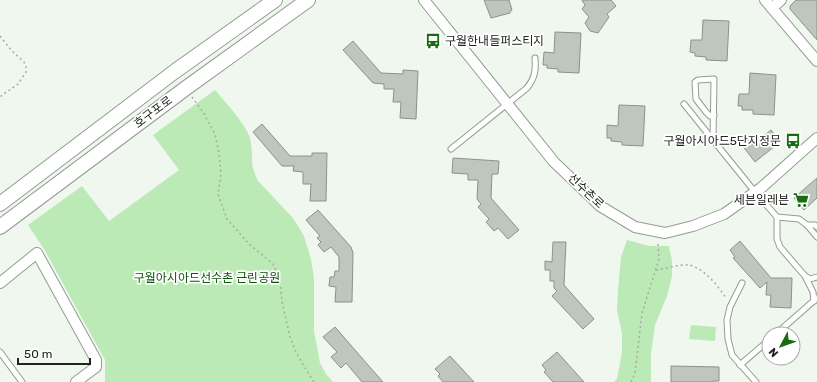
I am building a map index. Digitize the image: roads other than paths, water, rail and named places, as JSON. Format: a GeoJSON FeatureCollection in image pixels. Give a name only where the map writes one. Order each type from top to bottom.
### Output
{"type":"FeatureCollection","features":[{"type":"Feature","properties":{"kind":"main road","name":"호구포로"},"geometry":{"type":"LineString","coordinates":[[0,204],[174,72],[275,0]]}},
{"type":"Feature","properties":{"kind":"main road","name":"호구포로"},"geometry":{"type":"LineString","coordinates":[[0,227],[186,88],[308,0]]}},
{"type":"Feature","properties":{"kind":"street","name":"선수촌로"},"geometry":{"type":"LineString","coordinates":[[424,0],[554,162],[600,206],[635,227],[665,233],[693,226],[724,214],[755,192],[817,138]]}},
{"type":"Feature","properties":{"kind":"street"},"geometry":{"type":"LineString","coordinates":[[765,0],[817,61]]}},
{"type":"Feature","properties":{"kind":"street"},"geometry":{"type":"LineString","coordinates":[[772,8],[781,0]]}},
{"type":"Feature","properties":{"kind":"street"},"geometry":{"type":"LineString","coordinates":[[0,282],[37,253],[96,360],[96,367],[82,380]]}},
{"type":"Feature","properties":{"kind":"lane"},"geometry":{"type":"LineString","coordinates":[[451,149],[528,88],[535,76],[534,58]]}},
{"type":"Feature","properties":{"kind":"lane"},"geometry":{"type":"LineString","coordinates":[[713,140],[714,115],[714,79],[698,80],[695,82],[696,99],[710,116],[714,115]]}},
{"type":"Feature","properties":{"kind":"lane"},"geometry":{"type":"LineString","coordinates":[[684,104],[777,217],[777,239],[780,247],[805,276],[813,292],[816,300],[785,326]]}},
{"type":"Feature","properties":{"kind":"lane"},"geometry":{"type":"LineString","coordinates":[[777,217],[799,219],[807,225],[817,237]]}},
{"type":"Feature","properties":{"kind":"lane"},"geometry":{"type":"LineString","coordinates":[[807,225],[815,225],[817,227]]}},
{"type":"Feature","properties":{"kind":"lane"},"geometry":{"type":"LineString","coordinates":[[805,276],[810,278],[817,277]]}},
{"type":"Feature","properties":{"kind":"lane"},"geometry":{"type":"LineString","coordinates":[[742,283],[730,307],[727,320],[728,339],[732,355],[756,382]]}},
{"type":"Feature","properties":{"kind":"lane"},"geometry":{"type":"LineString","coordinates":[[740,365],[761,347]]}},
{"type":"Feature","properties":{"kind":"lane"},"geometry":{"type":"LineString","coordinates":[[0,352],[22,382]]}},
{"type":"Feature","properties":{"kind":"place","name":"구월한내들퍼스티지"},"geometry":{"type":"Point","coordinates":[433,41]}},
{"type":"Feature","properties":{"kind":"place","name":"구월아시아드5단지정문"},"geometry":{"type":"Point","coordinates":[793,141]}},
{"type":"Feature","properties":{"kind":"place","name":"세븐일레븐"},"geometry":{"type":"Point","coordinates":[801,200]}},
{"type":"Feature","properties":{"kind":"park label","name":"구월아시아드선수촌 근린공원"},"geometry":{"type":"Point","coordinates":[207,278]}}]}
